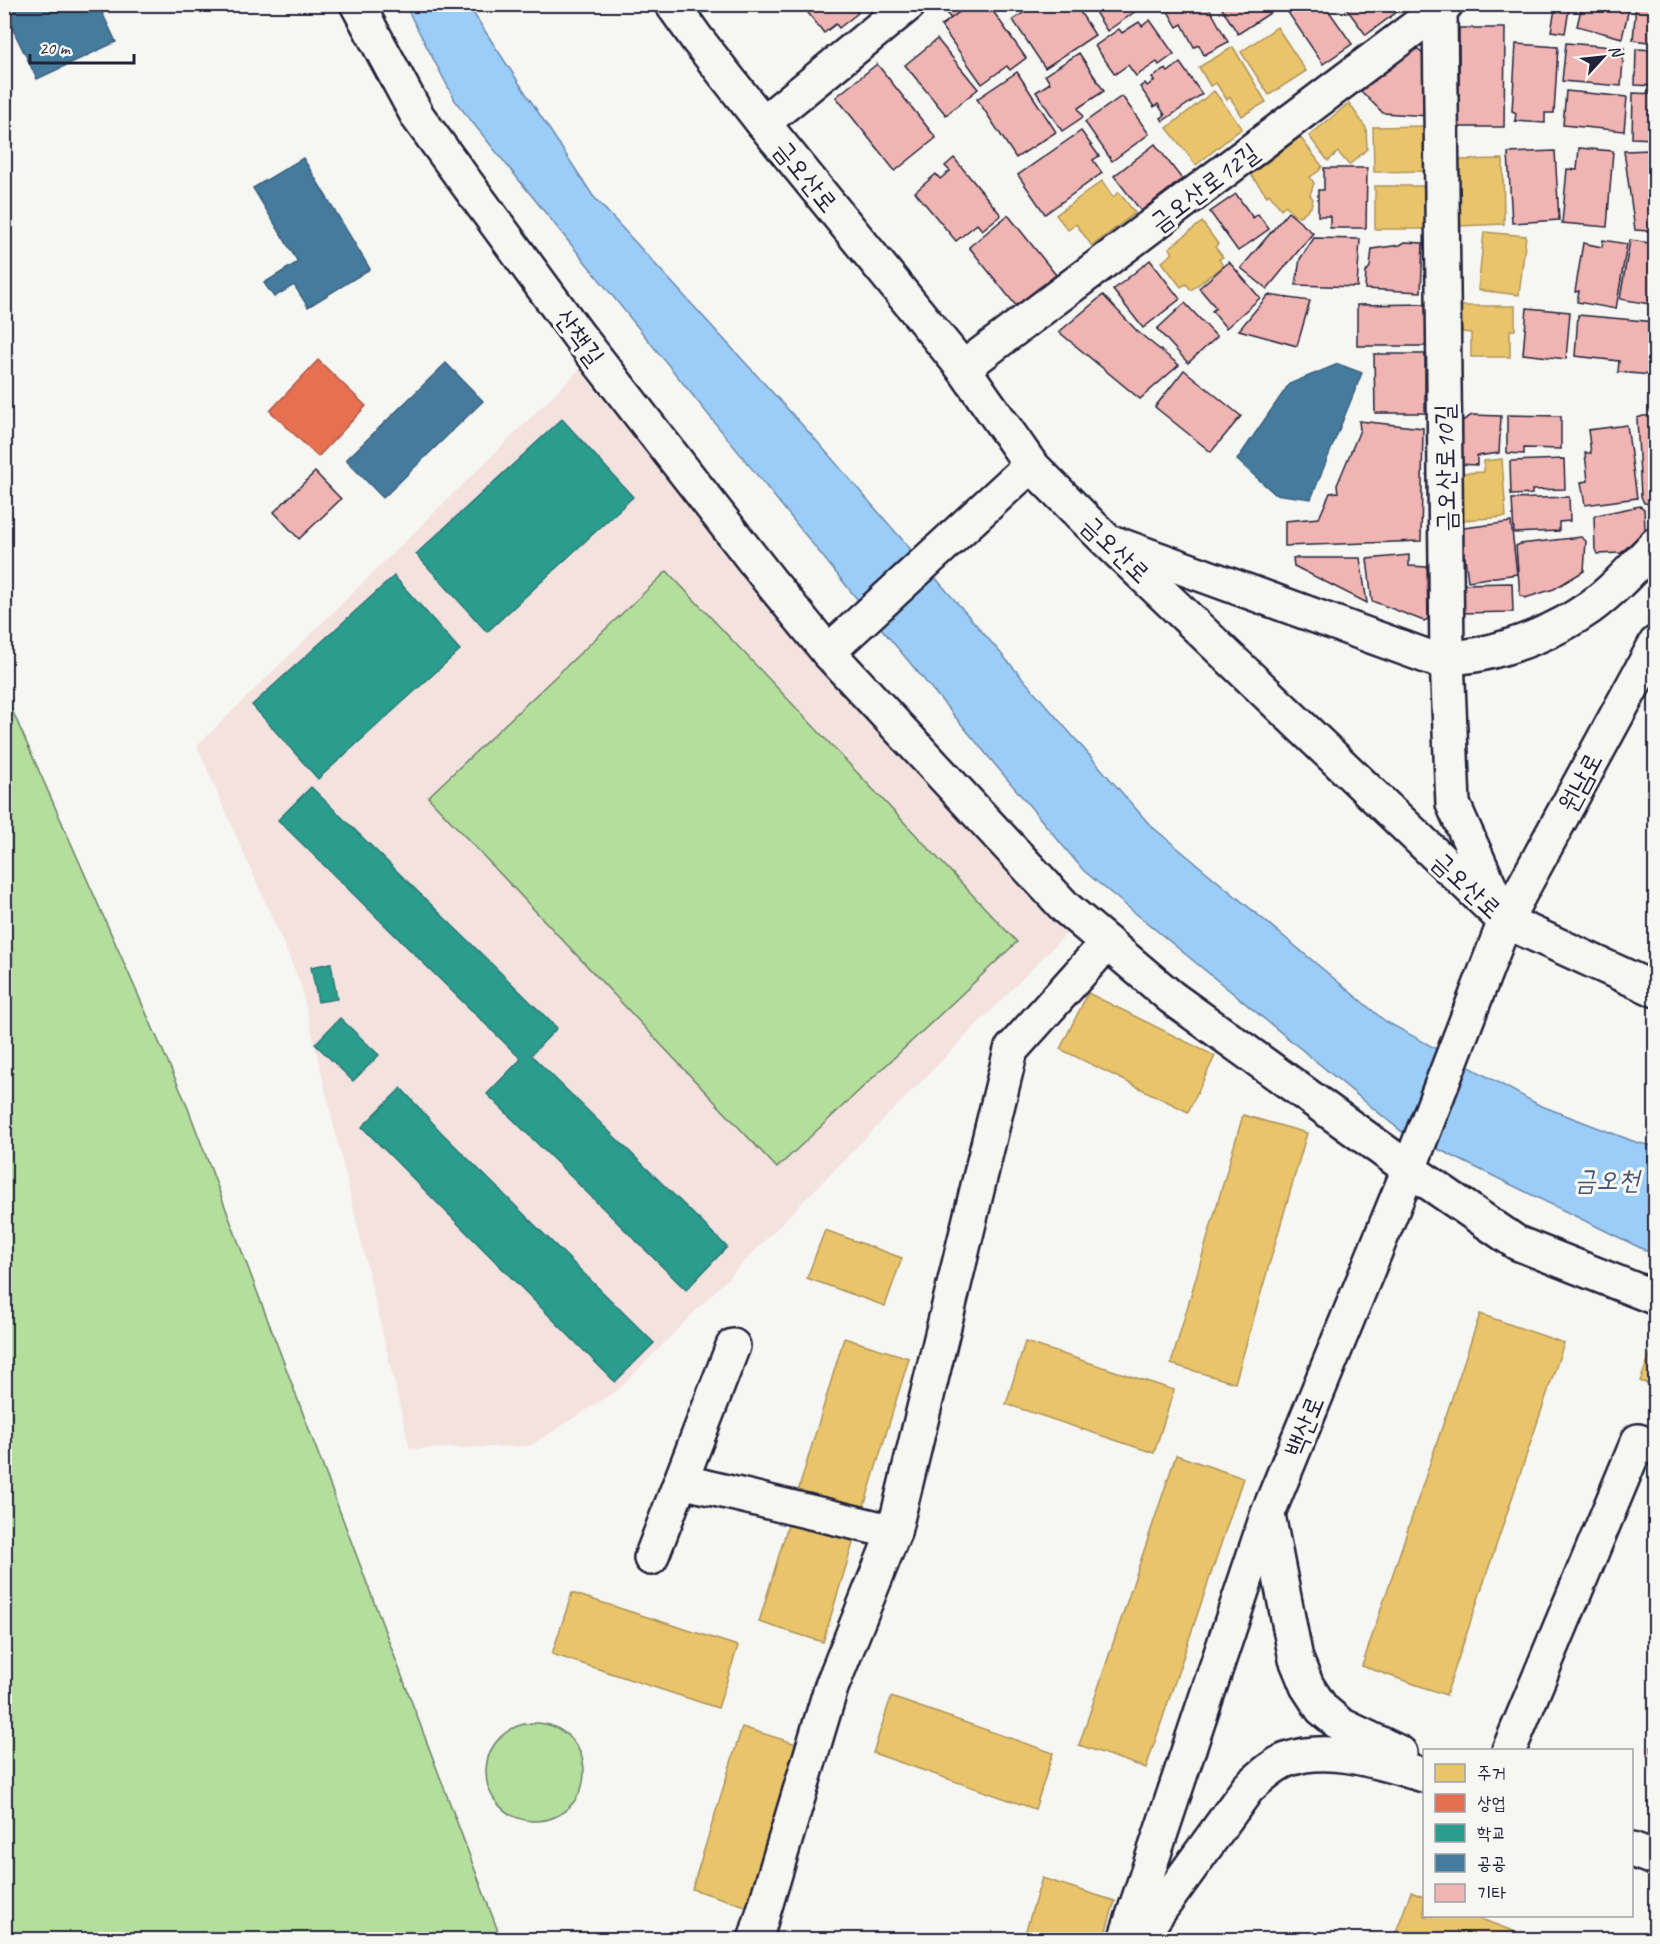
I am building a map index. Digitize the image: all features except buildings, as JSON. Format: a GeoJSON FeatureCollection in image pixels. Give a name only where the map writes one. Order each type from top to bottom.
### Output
{"type":"FeatureCollection","features":[{"type":"Feature","properties":{"kind":"street","name":"산책길"},"geometry":{"type":"LineString","coordinates":[[357,4],[418,117],[578,335],[769,580],[828,652],[1066,908],[1171,997],[1409,1169],[1517,1243],[1656,1298]]}},
{"type":"Feature","properties":{"kind":"street","name":"금오산로"},"geometry":{"type":"LineString","coordinates":[[672,4],[763,123],[963,368],[1031,465],[1105,539],[1505,921],[1656,990]]}},
{"type":"Feature","properties":{"kind":"street"},"geometry":{"type":"LineString","coordinates":[[763,123],[909,4]]}},
{"type":"Feature","properties":{"kind":"street","name":"금오산로12길"},"geometry":{"type":"LineString","coordinates":[[963,368],[1440,6]]}},
{"type":"Feature","properties":{"kind":"street","name":"금오산로10길"},"geometry":{"type":"LineString","coordinates":[[1440,6],[1447,658],[1453,804],[1505,921]]}},
{"type":"Feature","properties":{"kind":"street"},"geometry":{"type":"LineString","coordinates":[[828,652],[1031,465]]}},
{"type":"Feature","properties":{"kind":"street"},"geometry":{"type":"LineString","coordinates":[[1105,539],[1434,659],[1480,654],[1519,643],[1557,627],[1590,607],[1624,578],[1656,544]]}},
{"type":"Feature","properties":{"kind":"street","name":"원남로"},"geometry":{"type":"LineString","coordinates":[[1505,921],[1656,643]]}},
{"type":"Feature","properties":{"kind":"street","name":"백산로"},"geometry":{"type":"LineString","coordinates":[[1125,1940],[1268,1513],[1409,1169],[1505,921]]}},
{"type":"Feature","properties":{"kind":"street"},"geometry":{"type":"LineString","coordinates":[[755,1940],[831,1688],[894,1532],[1011,1050],[1107,943]]}},
{"type":"Feature","properties":{"kind":"street"},"geometry":{"type":"LineString","coordinates":[[651,1558],[733,1346]]}},
{"type":"Feature","properties":{"kind":"street"},"geometry":{"type":"LineString","coordinates":[[1509,1749],[1638,1442],[1656,1448]]}},
{"type":"Feature","properties":{"kind":"street"},"geometry":{"type":"LineString","coordinates":[[681,1481],[894,1532]]}},
{"type":"Feature","properties":{"kind":"street"},"geometry":{"type":"LineString","coordinates":[[1268,1513],[1296,1659],[1307,1686],[1322,1709],[1349,1730],[1423,1763]]}},
{"type":"Feature","properties":{"kind":"street"},"geometry":{"type":"LineString","coordinates":[[1138,1940],[1248,1788],[1268,1771],[1288,1759],[1316,1754],[1360,1757],[1423,1774]]}},
{"type":"Feature","properties":{"kind":"street"},"geometry":{"type":"LineString","coordinates":[[1633,1850],[1656,1859]]}},
{"type":"Feature","properties":{"kind":"shaded area"},"geometry":{"type":"Polygon","coordinates":[[[585,364],[1075,925],[619,1389],[530,1446],[410,1449],[300,982],[197,746],[585,364]]]}},
{"type":"Feature","properties":{"kind":"green space"},"geometry":{"type":"Polygon","coordinates":[[[667,571],[1017,942],[777,1168],[428,797],[667,571]]]}},
{"type":"Feature","properties":{"kind":"green space"},"geometry":{"type":"Polygon","coordinates":[[[5,694],[186,1103],[501,1939],[5,1939],[5,694]]]}},
{"type":"Feature","properties":{"kind":"green space"},"geometry":{"type":"Polygon","coordinates":[[[525,1723],[545,1723],[570,1737],[581,1753],[584,1772],[581,1791],[570,1807],[545,1821],[525,1821],[508,1813],[494,1799],[486,1782],[486,1762],[494,1745],[508,1731],[525,1723]]]}},
{"type":"Feature","properties":{"kind":"water","name":"금오천"},"geometry":{"type":"Polygon","coordinates":[[[405,5],[468,5],[593,196],[814,438],[1150,825],[1385,1021],[1539,1105],[1638,1143],[1655,1146],[1655,1255],[1401,1131],[1084,871],[870,615],[456,102],[405,5]]]}}]}
